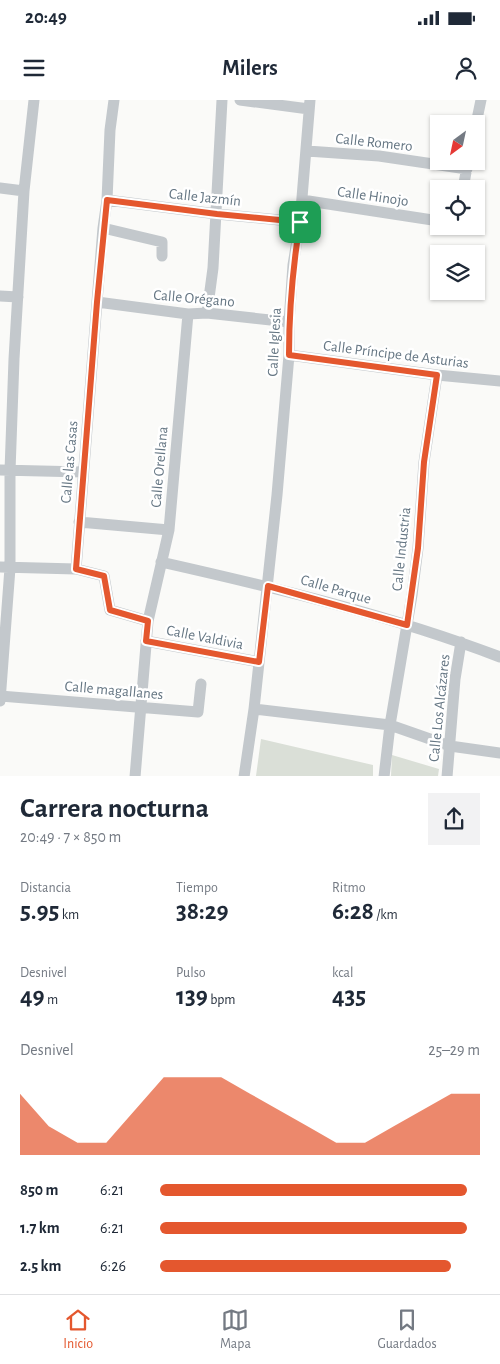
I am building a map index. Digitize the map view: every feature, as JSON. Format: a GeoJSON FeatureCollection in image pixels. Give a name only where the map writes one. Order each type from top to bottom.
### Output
{"type":"FeatureCollection","features":[{"type":"Feature","properties":{"kind":"street"},"geometry":{"type":"LineString","coordinates":[[0,701],[5,567],[5,470],[24,191],[34,100]]}},
{"type":"Feature","properties":{"kind":"street","name":"Calle las Casas"},"geometry":{"type":"LineString","coordinates":[[76,569],[103,228],[107,200],[110,130],[114,100]]}},
{"type":"Feature","properties":{"kind":"street"},"geometry":{"type":"LineString","coordinates":[[208,313],[217,214],[222,100]]}},
{"type":"Feature","properties":{"kind":"street"},"geometry":{"type":"LineString","coordinates":[[240,100],[310,104]]}},
{"type":"Feature","properties":{"kind":"street"},"geometry":{"type":"LineString","coordinates":[[478,115],[481,100]]}},
{"type":"Feature","properties":{"kind":"street","name":"Calle Iglesia"},"geometry":{"type":"LineString","coordinates":[[254,709],[268,586],[289,355],[293,265],[300,222],[310,104]]}},
{"type":"Feature","properties":{"kind":"street","name":"Calle Romero"},"geometry":{"type":"LineString","coordinates":[[307,152],[430,161]]}},
{"type":"Feature","properties":{"kind":"street"},"geometry":{"type":"LineString","coordinates":[[0,188],[24,191]]}},
{"type":"Feature","properties":{"kind":"street","name":"Calle Jazmín"},"geometry":{"type":"LineString","coordinates":[[107,200],[300,222]]}},
{"type":"Feature","properties":{"kind":"street","name":"Calle Hinojo"},"geometry":{"type":"LineString","coordinates":[[302,200],[430,220]]}},
{"type":"Feature","properties":{"kind":"street"},"geometry":{"type":"LineString","coordinates":[[103,228],[162,242],[162,256]]}},
{"type":"Feature","properties":{"kind":"street"},"geometry":{"type":"LineString","coordinates":[[0,296],[18,297]]}},
{"type":"Feature","properties":{"kind":"street","name":"Calle Orégano"},"geometry":{"type":"LineString","coordinates":[[97,302],[188,314],[208,313],[289,322]]}},
{"type":"Feature","properties":{"kind":"street","name":"Calle Orellana"},"geometry":{"type":"LineString","coordinates":[[148,621],[169,530],[188,314]]}},
{"type":"Feature","properties":{"kind":"street","name":"Calle Príncipe de Asturias"},"geometry":{"type":"LineString","coordinates":[[289,355],[437,375],[500,381]]}},
{"type":"Feature","properties":{"kind":"street","name":"Calle Industria"},"geometry":{"type":"LineString","coordinates":[[384,776],[390,725],[418,548],[424,462],[437,375]]}},
{"type":"Feature","properties":{"kind":"street"},"geometry":{"type":"LineString","coordinates":[[5,470],[83,472]]}},
{"type":"Feature","properties":{"kind":"street"},"geometry":{"type":"LineString","coordinates":[[79,522],[169,530]]}},
{"type":"Feature","properties":{"kind":"street","name":"Calle Parque"},"geometry":{"type":"LineString","coordinates":[[161,562],[268,586],[407,625],[462,642],[500,657]]}},
{"type":"Feature","properties":{"kind":"street"},"geometry":{"type":"LineString","coordinates":[[5,567],[76,569],[104,576],[110,610],[148,621],[135,776]]}},
{"type":"Feature","properties":{"kind":"street","name":"Calle Valdivia"},"geometry":{"type":"LineString","coordinates":[[146,641],[259,662]]}},
{"type":"Feature","properties":{"kind":"street","name":"Calle Los Alcázares"},"geometry":{"type":"LineString","coordinates":[[447,776],[455,679],[462,642]]}},
{"type":"Feature","properties":{"kind":"street","name":"Calle magallanes"},"geometry":{"type":"LineString","coordinates":[[0,696],[198,712],[200,684]]}},
{"type":"Feature","properties":{"kind":"street"},"geometry":{"type":"LineString","coordinates":[[244,776],[254,709],[390,725],[450,746],[500,753]]}},
{"type":"Feature","properties":{"kind":"shaded area"},"geometry":{"type":"Polygon","coordinates":[[[261,739],[373,765],[373,776],[256,776],[261,739]]]}},
{"type":"Feature","properties":{"kind":"shaded area"},"geometry":{"type":"Polygon","coordinates":[[[392,755],[439,769],[438,776],[391,776],[392,755]]]}},
{"type":"Feature","properties":{"kind":"route"},"geometry":{"type":"LineString","coordinates":[[107,200],[300,222],[293,265],[289,355],[437,375],[424,462],[418,548],[407,625],[268,586],[259,662],[146,641],[148,621],[110,610],[104,576],[76,569],[103,228],[107,200]]}}]}
